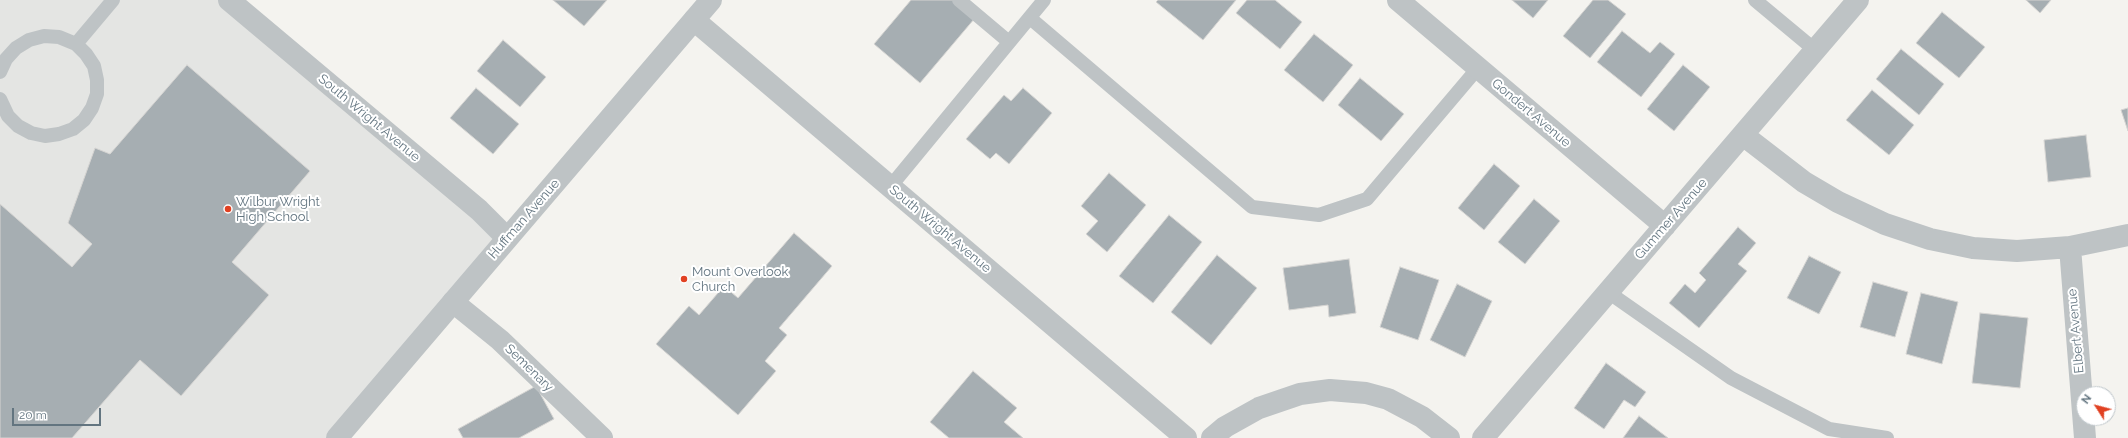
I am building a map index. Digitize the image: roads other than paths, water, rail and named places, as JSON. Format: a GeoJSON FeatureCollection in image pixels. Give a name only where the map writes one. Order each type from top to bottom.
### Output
{"type":"FeatureCollection","features":[{"type":"Feature","properties":{"kind":"street","name":"South Wright Avenue"},"geometry":{"type":"LineString","coordinates":[[229,0],[479,210],[507,238]]}},
{"type":"Feature","properties":{"kind":"street","name":"Huffman Avenue"},"geometry":{"type":"LineString","coordinates":[[337,438],[711,0]]}},
{"type":"Feature","properties":{"kind":"street","name":"Gondert Avenue"},"geometry":{"type":"LineString","coordinates":[[1398,0],[1665,226]]}},
{"type":"Feature","properties":{"kind":"street","name":"Gummer Avenue"},"geometry":{"type":"LineString","coordinates":[[1483,438],[1858,0]]}},
{"type":"Feature","properties":{"kind":"street","name":"South Wright Avenue"},"geometry":{"type":"LineString","coordinates":[[694,20],[1186,438]]}},
{"type":"Feature","properties":{"kind":"street"},"geometry":{"type":"LineString","coordinates":[[1743,135],[1804,182],[1838,202],[1885,224],[1930,239],[1973,248],[2017,251],[2070,247],[2128,235]]}},
{"type":"Feature","properties":{"kind":"street","name":"Elbert Avenue"},"geometry":{"type":"LineString","coordinates":[[2070,247],[2085,438]]}},
{"type":"Feature","properties":{"kind":"street","name":"Semenary"},"geometry":{"type":"LineString","coordinates":[[453,302],[500,340],[602,438]]}},
{"type":"Feature","properties":{"kind":"street"},"geometry":{"type":"LineString","coordinates":[[1212,438],[1225,427],[1259,408],[1300,394],[1330,390],[1366,393],[1388,399],[1422,417],[1449,438]]}},
{"type":"Feature","properties":{"kind":"lane"},"geometry":{"type":"LineString","coordinates":[[76,44],[114,0]]}},
{"type":"Feature","properties":{"kind":"lane"},"geometry":{"type":"LineString","coordinates":[[959,0],[1009,42]]}},
{"type":"Feature","properties":{"kind":"lane"},"geometry":{"type":"LineString","coordinates":[[890,186],[1044,0]]}},
{"type":"Feature","properties":{"kind":"lane"},"geometry":{"type":"LineString","coordinates":[[1755,0],[1815,50]]}},
{"type":"Feature","properties":{"kind":"lane"},"geometry":{"type":"LineString","coordinates":[[1030,18],[1252,207],[1319,215],[1366,200],[1478,68]]}},
{"type":"Feature","properties":{"kind":"lane"},"geometry":{"type":"LineString","coordinates":[[0,72],[6,59],[16,48],[29,40],[44,36],[59,37],[76,44],[86,54],[94,66],[98,80],[97,94],[92,108],[84,120],[72,129],[52,135],[31,133],[18,126],[8,116],[0,99]]}},
{"type":"Feature","properties":{"kind":"lane"},"geometry":{"type":"LineString","coordinates":[[1608,292],[1731,378],[1829,429],[1887,438]]}},
{"type":"Feature","properties":{"kind":"place","name":"Wilbur Wright High School"},"geometry":{"type":"Point","coordinates":[228,209]}},
{"type":"Feature","properties":{"kind":"place","name":"Mount Overlook Church"},"geometry":{"type":"Point","coordinates":[684,279]}}]}
